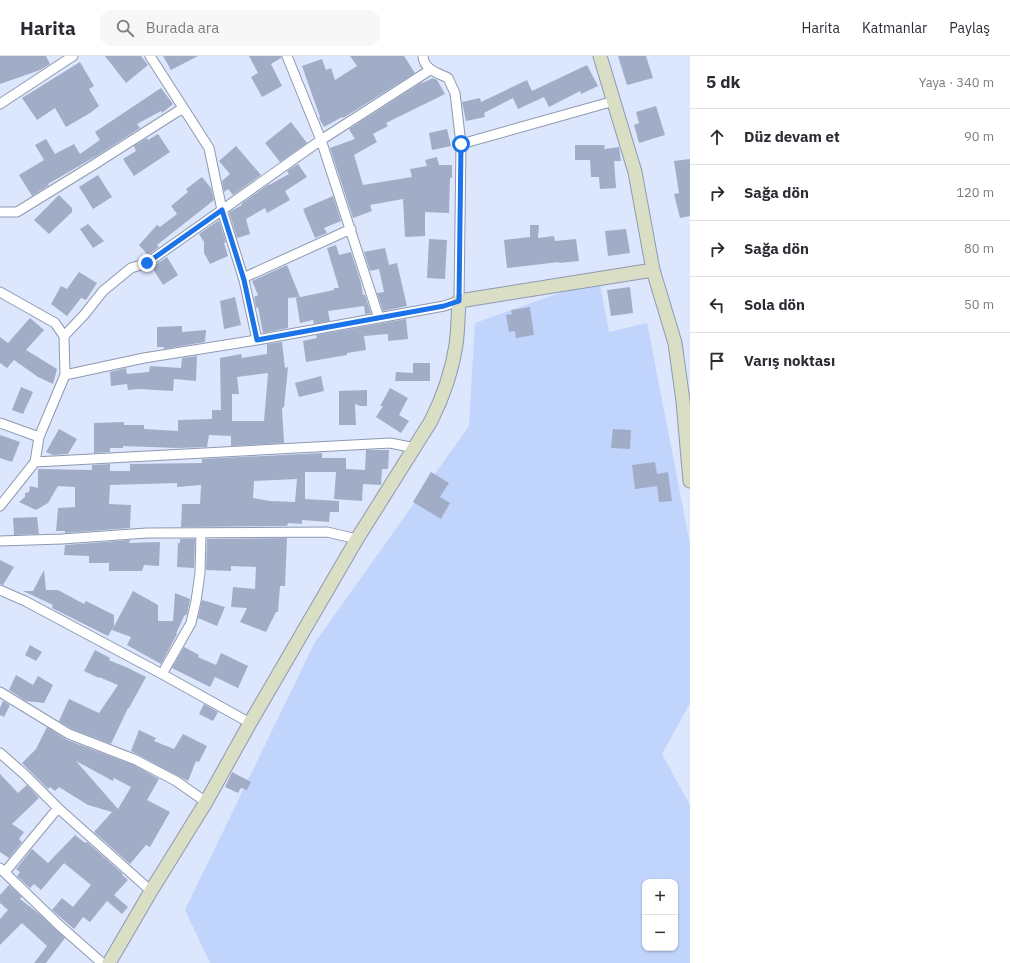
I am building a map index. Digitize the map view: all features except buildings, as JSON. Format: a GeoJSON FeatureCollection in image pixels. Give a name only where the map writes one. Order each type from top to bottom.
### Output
{"type":"FeatureCollection","features":[{"type":"Feature","properties":{"kind":"street"},"geometry":{"type":"LineString","coordinates":[[0,104],[73,56]]}},
{"type":"Feature","properties":{"kind":"street"},"geometry":{"type":"LineString","coordinates":[[150,56],[209,148],[222,210],[243,278],[257,340]]}},
{"type":"Feature","properties":{"kind":"street"},"geometry":{"type":"LineString","coordinates":[[287,56],[321,140],[379,318]]}},
{"type":"Feature","properties":{"kind":"street"},"geometry":{"type":"LineString","coordinates":[[110,963],[151,891],[206,802],[357,539],[431,421],[441,400],[456,344],[459,301],[461,144],[455,93],[448,78],[430,70],[423,60],[423,56]]}},
{"type":"Feature","properties":{"kind":"street"},"geometry":{"type":"LineString","coordinates":[[600,56],[635,172],[653,270],[675,343],[683,401],[690,481]]}},
{"type":"Feature","properties":{"kind":"street"},"geometry":{"type":"LineString","coordinates":[[64,336],[84,316],[103,291],[131,268],[147,263],[321,140],[430,70]]}},
{"type":"Feature","properties":{"kind":"street"},"geometry":{"type":"LineString","coordinates":[[461,144],[614,101]]}},
{"type":"Feature","properties":{"kind":"street"},"geometry":{"type":"LineString","coordinates":[[0,212],[17,212],[183,108]]}},
{"type":"Feature","properties":{"kind":"street"},"geometry":{"type":"LineString","coordinates":[[243,278],[350,229]]}},
{"type":"Feature","properties":{"kind":"street"},"geometry":{"type":"LineString","coordinates":[[65,375],[144,358],[257,340],[444,306],[459,301],[653,270]]}},
{"type":"Feature","properties":{"kind":"street"},"geometry":{"type":"LineString","coordinates":[[0,292],[54,323],[64,336],[65,375],[39,437],[35,462],[0,506]]}},
{"type":"Feature","properties":{"kind":"street"},"geometry":{"type":"LineString","coordinates":[[0,423],[39,437]]}},
{"type":"Feature","properties":{"kind":"street"},"geometry":{"type":"LineString","coordinates":[[35,462],[390,443],[415,448]]}},
{"type":"Feature","properties":{"kind":"street"},"geometry":{"type":"LineString","coordinates":[[0,541],[62,539],[147,533],[201,534],[327,532],[357,539]]}},
{"type":"Feature","properties":{"kind":"street"},"geometry":{"type":"LineString","coordinates":[[162,674],[190,623],[196,601],[200,574],[201,534]]}},
{"type":"Feature","properties":{"kind":"street"},"geometry":{"type":"LineString","coordinates":[[0,590],[25,601],[250,723]]}},
{"type":"Feature","properties":{"kind":"street"},"geometry":{"type":"LineString","coordinates":[[0,692],[69,734],[136,760],[176,781],[206,802]]}},
{"type":"Feature","properties":{"kind":"street"},"geometry":{"type":"LineString","coordinates":[[0,753],[24,774],[58,808],[151,891]]}},
{"type":"Feature","properties":{"kind":"street"},"geometry":{"type":"LineString","coordinates":[[58,808],[2,870],[60,926],[102,963]]}},
{"type":"Feature","properties":{"kind":"shaded area"},"geometry":{"type":"Polygon","coordinates":[[[599,279],[609,332],[647,323],[690,544],[690,703],[662,754],[690,805],[690,963],[210,963],[185,910],[314,644],[469,426],[475,323],[599,279]]]}},
{"type":"Feature","properties":{"kind":"route"},"geometry":{"type":"LineString","coordinates":[[147,263],[222,210],[244,280],[257,340],[444,306],[459,301],[461,144]]}}]}
